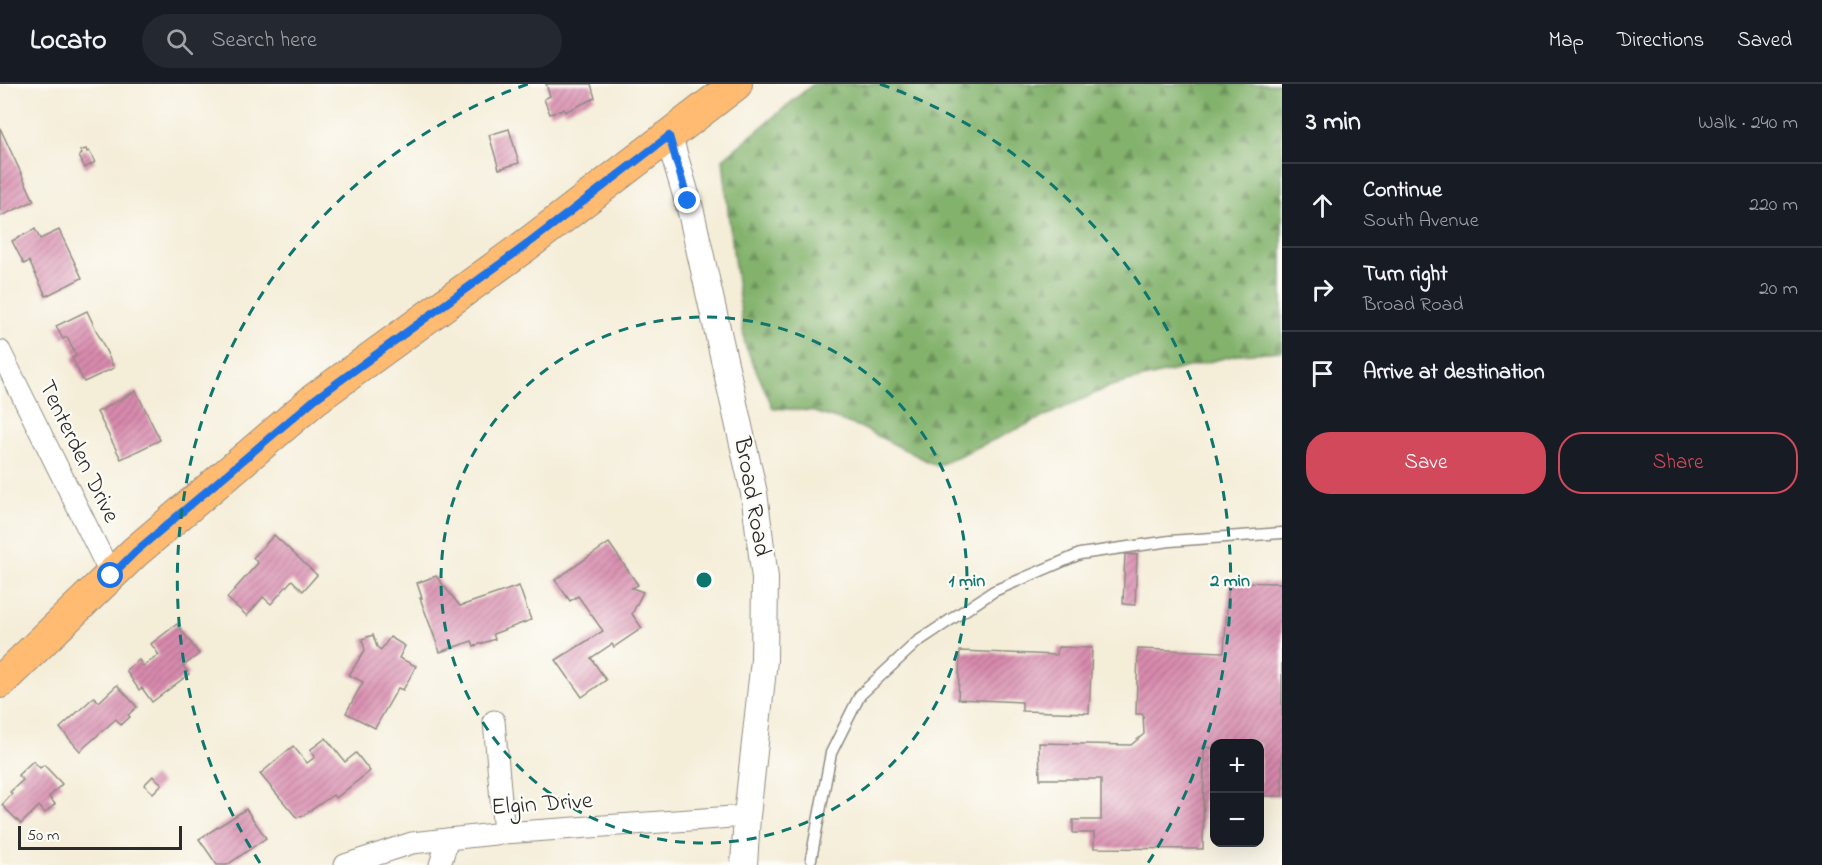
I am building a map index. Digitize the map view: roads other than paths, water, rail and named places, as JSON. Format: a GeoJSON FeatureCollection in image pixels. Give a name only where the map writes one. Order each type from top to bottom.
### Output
{"type":"FeatureCollection","features":[{"type":"Feature","properties":{"kind":"main road"},"geometry":{"type":"LineString","coordinates":[[0,682],[135,552],[315,399],[533,240],[736,84]]}},
{"type":"Feature","properties":{"kind":"street","name":"Broad Road"},"geometry":{"type":"LineString","coordinates":[[669,136],[691,212],[752,481],[765,578],[764,660],[744,865]]}},
{"type":"Feature","properties":{"kind":"street","name":"Tenterden Drive"},"geometry":{"type":"LineString","coordinates":[[0,351],[111,576]]}},
{"type":"Feature","properties":{"kind":"street"},"geometry":{"type":"LineString","coordinates":[[494,721],[504,833]]}},
{"type":"Feature","properties":{"kind":"street","name":"Elgin Drive"},"geometry":{"type":"LineString","coordinates":[[345,865],[412,843],[504,833],[747,816]]}},
{"type":"Feature","properties":{"kind":"street"},"geometry":{"type":"LineString","coordinates":[[440,865],[448,839]]}},
{"type":"Feature","properties":{"kind":"lane"},"geometry":{"type":"LineString","coordinates":[[811,859],[831,753],[860,695],[917,642],[994,591],[1080,554],[1170,541],[1282,533]]}}]}
